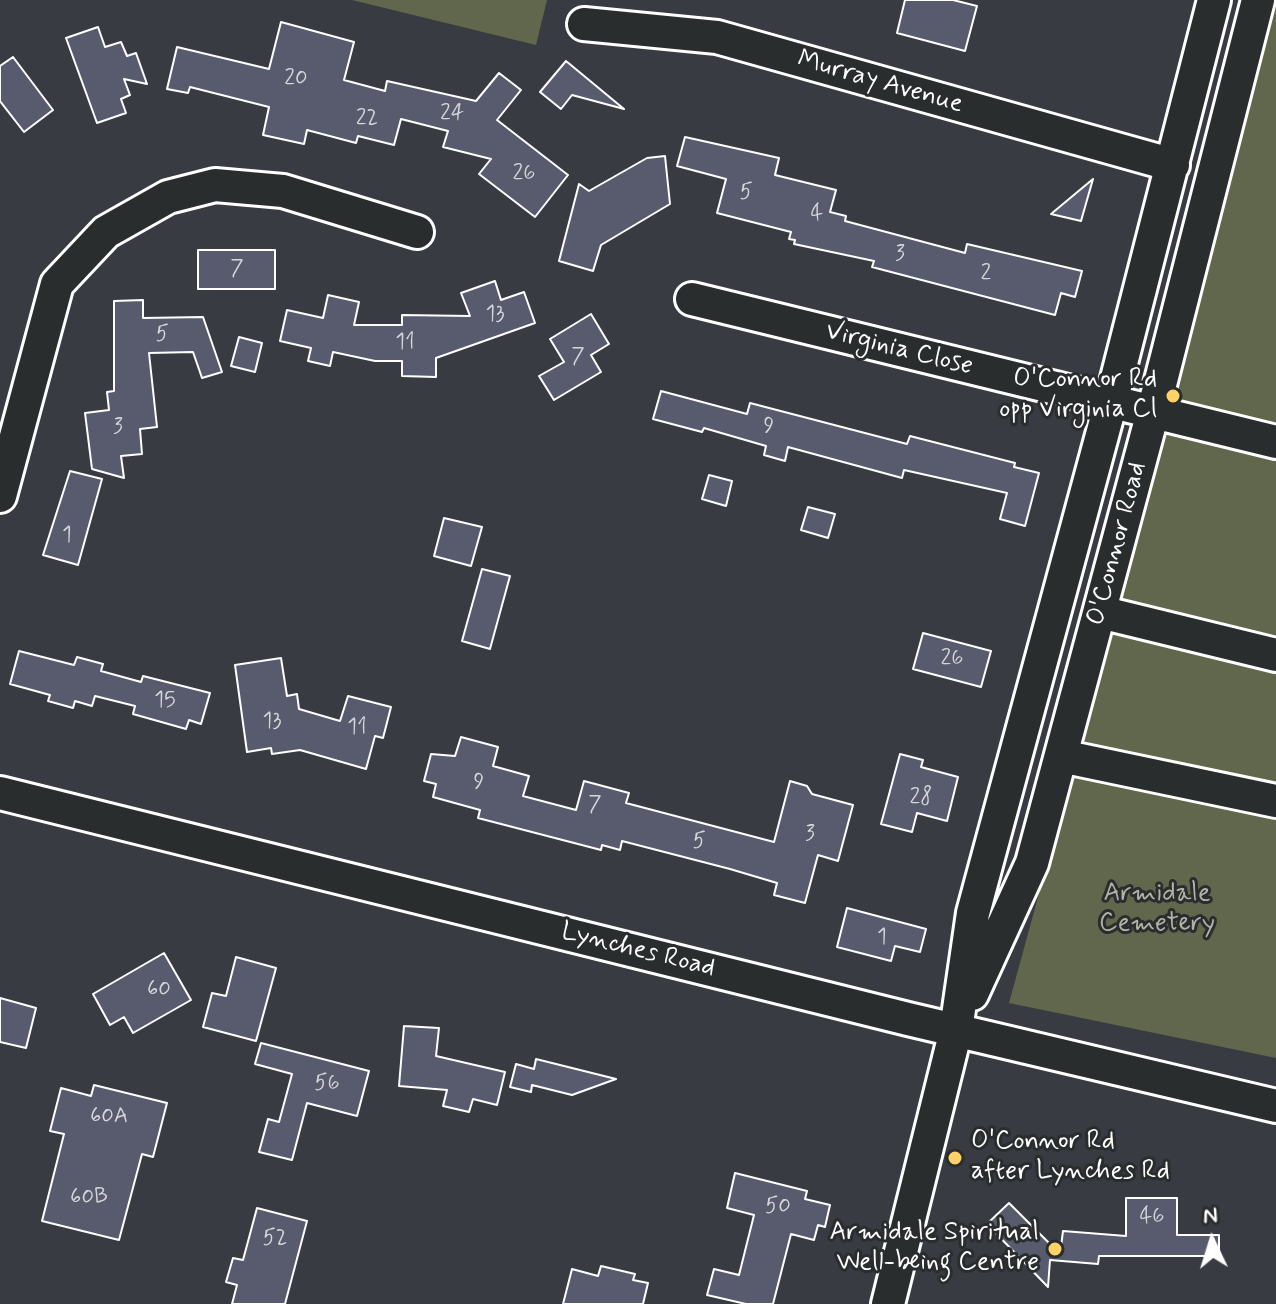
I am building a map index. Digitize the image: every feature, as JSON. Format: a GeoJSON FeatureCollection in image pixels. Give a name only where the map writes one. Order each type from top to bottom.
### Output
{"type":"FeatureCollection","features":[{"type":"Feature","properties":{"kind":"street","name":"O'Connor Road"},"geometry":{"type":"LineString","coordinates":[[888,1304],[956,1030],[973,913],[1111,402],[1214,0]]}},
{"type":"Feature","properties":{"kind":"street","name":"O'Connor Road"},"geometry":{"type":"LineString","coordinates":[[956,1030],[1032,863],[1153,412],[1258,0]]}},
{"type":"Feature","properties":{"kind":"street","name":"Murray Avenue"},"geometry":{"type":"LineString","coordinates":[[584,24],[717,37],[1173,165]]}},
{"type":"Feature","properties":{"kind":"street"},"geometry":{"type":"LineString","coordinates":[[0,496],[57,284],[106,232],[168,197],[215,185],[283,191],[417,232]]}},
{"type":"Feature","properties":{"kind":"street","name":"Virginia Close"},"geometry":{"type":"LineString","coordinates":[[692,299],[1276,442]]}},
{"type":"Feature","properties":{"kind":"street"},"geometry":{"type":"LineString","coordinates":[[1100,612],[1276,655]]}},
{"type":"Feature","properties":{"kind":"street"},"geometry":{"type":"LineString","coordinates":[[1061,756],[1276,801]]}},
{"type":"Feature","properties":{"kind":"street","name":"Lynches Road"},"geometry":{"type":"LineString","coordinates":[[0,793],[956,1030],[1276,1106]]}},
{"type":"Feature","properties":{"kind":"green space"},"geometry":{"type":"Polygon","coordinates":[[[352,0],[547,0],[536,45],[352,0]]]}},
{"type":"Feature","properties":{"kind":"green space","name":"Armidale Cemetery"},"geometry":{"type":"Polygon","coordinates":[[[1273,0],[1276,0],[1276,1058],[1009,1003],[1115,616],[1273,0]]]}},
{"type":"Feature","properties":{"kind":"building"},"geometry":{"type":"Polygon","coordinates":[[[905,0],[953,0],[977,6],[965,51],[897,33],[905,0]]]}},
{"type":"Feature","properties":{"kind":"building"},"geometry":{"type":"Polygon","coordinates":[[[281,22],[354,42],[344,80],[385,91],[387,81],[476,101],[499,73],[521,90],[497,120],[568,175],[535,217],[479,174],[491,159],[443,147],[448,131],[401,119],[394,145],[358,136],[356,143],[307,130],[304,144],[263,135],[269,107],[190,87],[188,93],[167,89],[177,47],[269,69],[281,22]]]}},
{"type":"Feature","properties":{"kind":"building"},"geometry":{"type":"Polygon","coordinates":[[[98,27],[105,47],[121,42],[127,56],[136,53],[147,84],[124,79],[130,95],[121,99],[126,113],[97,123],[66,38],[98,27]]]}},
{"type":"Feature","properties":{"kind":"building"},"geometry":{"type":"Polygon","coordinates":[[[13,57],[53,110],[24,132],[0,101],[0,66],[13,57]]]}},
{"type":"Feature","properties":{"kind":"building"},"geometry":{"type":"Polygon","coordinates":[[[566,61],[624,109],[572,95],[561,109],[540,92],[566,61]]]}},
{"type":"Feature","properties":{"kind":"building"},"geometry":{"type":"Polygon","coordinates":[[[685,137],[779,158],[775,175],[836,190],[830,212],[846,216],[845,221],[965,253],[967,244],[1082,271],[1075,297],[1061,293],[1055,315],[872,267],[874,261],[794,244],[795,240],[789,239],[791,232],[717,213],[726,179],[677,166],[685,137]]]}},
{"type":"Feature","properties":{"kind":"building"},"geometry":{"type":"Polygon","coordinates":[[[665,156],[670,204],[601,245],[593,271],[559,261],[579,184],[589,191],[647,158],[665,156]]]}},
{"type":"Feature","properties":{"kind":"building"},"geometry":{"type":"Polygon","coordinates":[[[1093,179],[1081,221],[1051,214],[1093,179]]]}},
{"type":"Feature","properties":{"kind":"building"},"geometry":{"type":"Polygon","coordinates":[[[198,250],[275,250],[275,289],[198,289],[198,250]]]}},
{"type":"Feature","properties":{"kind":"building"},"geometry":{"type":"Polygon","coordinates":[[[495,281],[501,300],[524,292],[535,323],[436,358],[436,377],[402,376],[402,361],[375,361],[333,352],[330,366],[308,361],[311,348],[280,341],[287,310],[323,318],[328,295],[359,302],[354,325],[402,325],[402,315],[470,316],[461,293],[495,281]]]}},
{"type":"Feature","properties":{"kind":"building"},"geometry":{"type":"Polygon","coordinates":[[[143,300],[143,318],[203,317],[222,372],[202,378],[193,352],[149,353],[157,427],[140,429],[142,454],[121,456],[124,478],[92,469],[85,413],[109,410],[107,392],[114,391],[114,301],[143,300]]]}},
{"type":"Feature","properties":{"kind":"building"},"geometry":{"type":"Polygon","coordinates":[[[591,314],[609,344],[591,355],[601,372],[554,400],[539,376],[564,362],[550,339],[591,314]]]}},
{"type":"Feature","properties":{"kind":"building"},"geometry":{"type":"Polygon","coordinates":[[[239,337],[262,343],[255,372],[231,366],[239,337]]]}},
{"type":"Feature","properties":{"kind":"building"},"geometry":{"type":"Polygon","coordinates":[[[661,391],[747,414],[750,403],[907,444],[910,436],[1015,463],[1014,467],[1039,473],[1025,526],[1000,519],[1007,493],[904,470],[902,478],[788,447],[785,461],[764,455],[766,446],[704,428],[702,432],[653,419],[661,391]]]}},
{"type":"Feature","properties":{"kind":"building"},"geometry":{"type":"Polygon","coordinates":[[[70,471],[102,479],[78,565],[43,555],[70,471]]]}},
{"type":"Feature","properties":{"kind":"building"},"geometry":{"type":"Polygon","coordinates":[[[709,475],[732,481],[726,506],[702,499],[709,475]]]}},
{"type":"Feature","properties":{"kind":"building"},"geometry":{"type":"Polygon","coordinates":[[[808,507],[835,514],[828,538],[801,530],[808,507]]]}},
{"type":"Feature","properties":{"kind":"building"},"geometry":{"type":"Polygon","coordinates":[[[444,518],[482,527],[471,566],[434,556],[444,518]]]}},
{"type":"Feature","properties":{"kind":"building"},"geometry":{"type":"Polygon","coordinates":[[[482,569],[510,576],[490,649],[462,641],[482,569]]]}},
{"type":"Feature","properties":{"kind":"building"},"geometry":{"type":"Polygon","coordinates":[[[923,633],[991,651],[981,687],[913,669],[923,633]]]}},
{"type":"Feature","properties":{"kind":"building"},"geometry":{"type":"Polygon","coordinates":[[[19,651],[74,665],[77,657],[103,664],[101,671],[141,682],[143,676],[210,693],[201,724],[189,720],[186,729],[133,714],[135,706],[95,696],[92,706],[75,701],[73,708],[48,701],[50,695],[10,684],[19,651]]]}},
{"type":"Feature","properties":{"kind":"building"},"geometry":{"type":"Polygon","coordinates":[[[281,658],[287,696],[297,694],[299,709],[340,721],[348,696],[391,707],[383,738],[375,736],[366,769],[300,750],[272,754],[271,748],[247,752],[235,665],[281,658]]]}},
{"type":"Feature","properties":{"kind":"building"},"geometry":{"type":"Polygon","coordinates":[[[461,737],[498,747],[493,766],[529,776],[523,796],[576,810],[584,781],[629,793],[626,803],[774,842],[790,781],[807,786],[812,794],[853,805],[838,861],[818,855],[805,903],[774,895],[777,883],[730,869],[622,841],[620,850],[602,845],[601,850],[478,818],[480,810],[433,797],[436,784],[424,781],[431,754],[455,756],[461,737]]]}},
{"type":"Feature","properties":{"kind":"building"},"geometry":{"type":"Polygon","coordinates":[[[900,754],[923,760],[921,767],[958,777],[947,821],[917,813],[912,832],[881,824],[900,754]]]}},
{"type":"Feature","properties":{"kind":"building"},"geometry":{"type":"Polygon","coordinates":[[[847,908],[926,929],[920,952],[895,946],[891,961],[837,947],[847,908]]]}},
{"type":"Feature","properties":{"kind":"building"},"geometry":{"type":"Polygon","coordinates":[[[164,953],[191,1000],[133,1033],[124,1017],[110,1025],[93,994],[164,953]]]}},
{"type":"Feature","properties":{"kind":"building"},"geometry":{"type":"Polygon","coordinates":[[[236,957],[276,968],[256,1041],[203,1027],[212,993],[226,996],[236,957]]]}},
{"type":"Feature","properties":{"kind":"building"},"geometry":{"type":"Polygon","coordinates":[[[0,998],[36,1008],[26,1048],[0,1042],[0,998]]]}},
{"type":"Feature","properties":{"kind":"building"},"geometry":{"type":"Polygon","coordinates":[[[404,1026],[439,1028],[436,1056],[505,1072],[497,1105],[473,1099],[469,1112],[443,1106],[447,1090],[399,1086],[404,1026]]]}},
{"type":"Feature","properties":{"kind":"building"},"geometry":{"type":"Polygon","coordinates":[[[261,1043],[369,1071],[357,1116],[307,1103],[292,1160],[259,1152],[268,1119],[279,1122],[292,1074],[255,1064],[261,1043]]]}},
{"type":"Feature","properties":{"kind":"building"},"geometry":{"type":"Polygon","coordinates":[[[536,1059],[616,1079],[572,1095],[532,1085],[531,1092],[510,1087],[516,1064],[534,1069],[536,1059]]]}},
{"type":"Feature","properties":{"kind":"building"},"geometry":{"type":"Polygon","coordinates":[[[94,1085],[167,1103],[153,1157],[142,1154],[119,1240],[42,1221],[64,1134],[50,1131],[61,1088],[91,1096],[94,1085]]]}},
{"type":"Feature","properties":{"kind":"building"},"geometry":{"type":"Polygon","coordinates":[[[735,1173],[807,1191],[805,1199],[830,1205],[825,1227],[818,1225],[814,1240],[791,1234],[773,1304],[746,1304],[707,1295],[714,1269],[739,1275],[754,1215],[727,1208],[735,1173]]]}},
{"type":"Feature","properties":{"kind":"building"},"geometry":{"type":"Polygon","coordinates":[[[1126,1198],[1177,1198],[1177,1235],[1219,1235],[1219,1256],[1099,1256],[1098,1264],[1050,1260],[1048,1287],[987,1224],[1009,1203],[1060,1254],[1063,1231],[1126,1236],[1126,1198]]]}},
{"type":"Feature","properties":{"kind":"building"},"geometry":{"type":"Polygon","coordinates":[[[257,1208],[307,1221],[285,1304],[232,1304],[237,1285],[226,1282],[233,1258],[243,1260],[257,1208]]]}},
{"type":"Feature","properties":{"kind":"building"},"geometry":{"type":"Polygon","coordinates":[[[601,1266],[635,1274],[633,1280],[648,1283],[643,1304],[563,1304],[572,1269],[598,1276],[601,1266]]]}},
{"type":"Feature","properties":{"kind":"place","name":"O'Connor Rd opp Virginia Cl"},"geometry":{"type":"Point","coordinates":[1173,396]}},
{"type":"Feature","properties":{"kind":"place","name":"O'Connor Rd after Lynches Rd"},"geometry":{"type":"Point","coordinates":[955,1158]}},
{"type":"Feature","properties":{"kind":"place","name":"Armidale Spiritual Well-being Centre"},"geometry":{"type":"Point","coordinates":[1055,1249]}}]}
